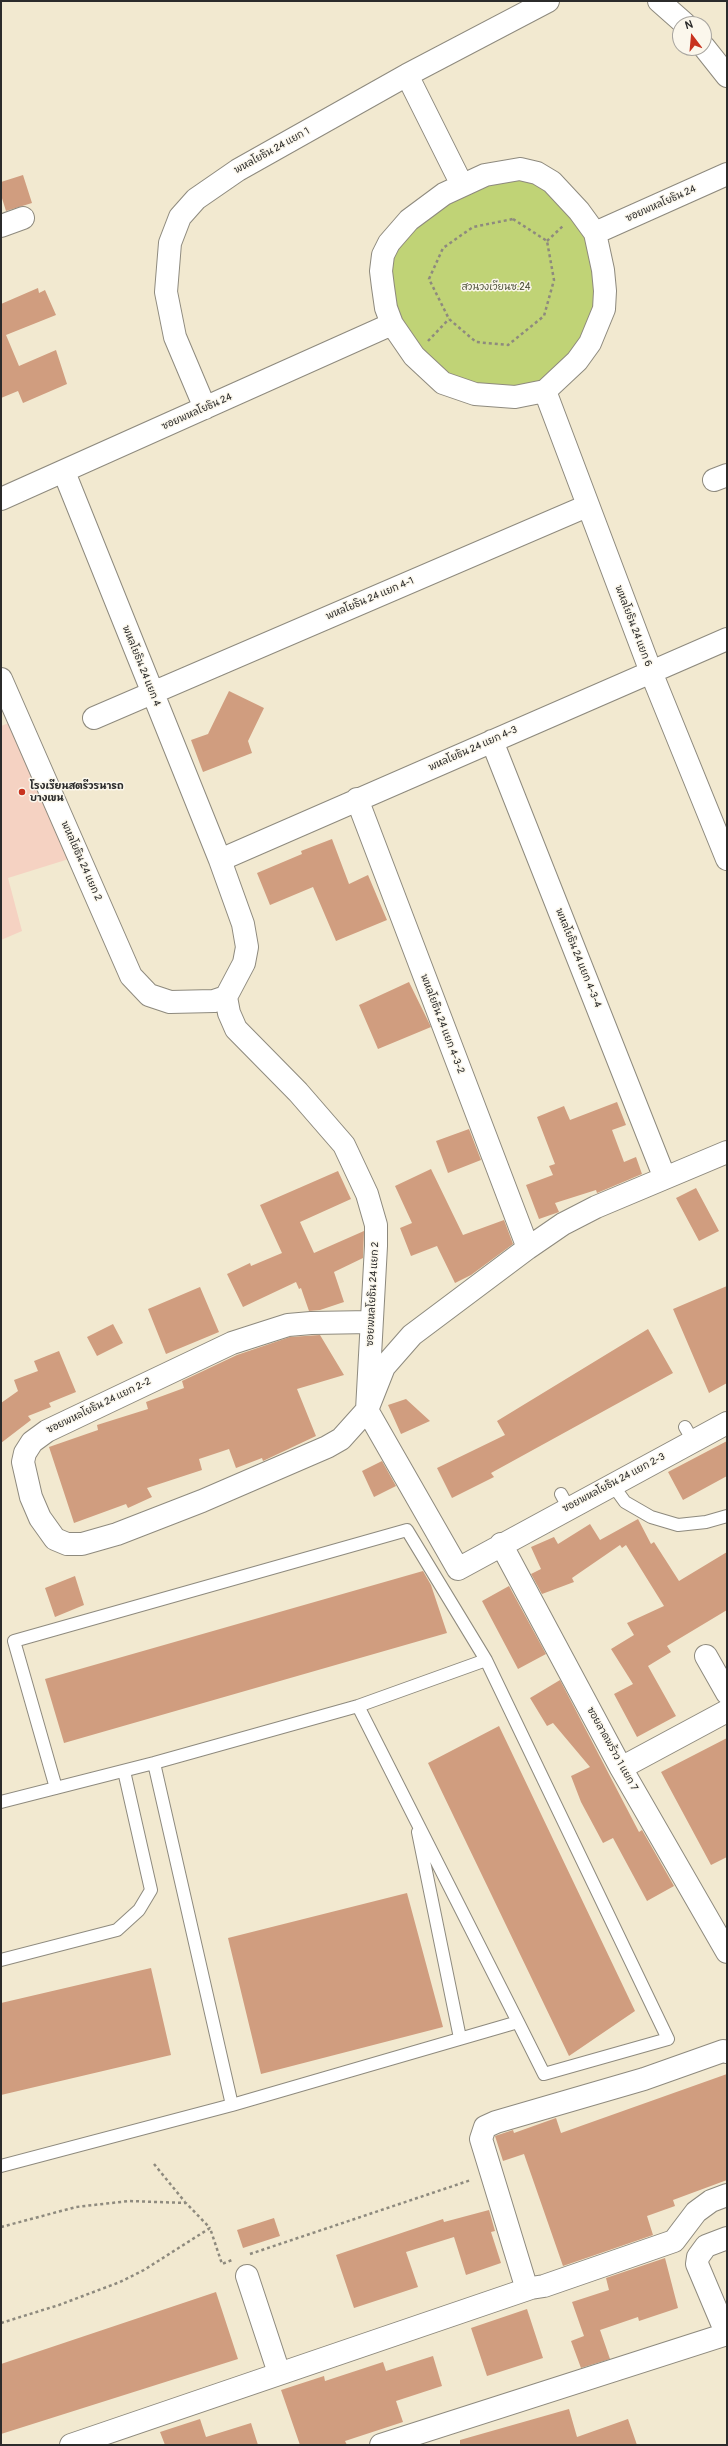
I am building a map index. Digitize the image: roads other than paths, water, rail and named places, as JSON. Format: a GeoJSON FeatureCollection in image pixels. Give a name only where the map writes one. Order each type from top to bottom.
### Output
{"type":"FeatureCollection","features":[{"type":"Feature","properties":{"kind":"street","name":"พหลโยธิน 24 แยก 1"},"geometry":{"type":"LineString","coordinates":[[205,408],[176,337],[166,292],[170,243],[180,217],[196,198],[217,182],[407,75],[548,1]]}},
{"type":"Feature","properties":{"kind":"street"},"geometry":{"type":"LineString","coordinates":[[659,1],[676,16]]}},
{"type":"Feature","properties":{"kind":"street"},"geometry":{"type":"LineString","coordinates":[[712,56],[727,76]]}},
{"type":"Feature","properties":{"kind":"street"},"geometry":{"type":"LineString","coordinates":[[407,75],[462,185]]}},
{"type":"Feature","properties":{"kind":"street"},"geometry":{"type":"LineString","coordinates":[[520,169],[536,173],[552,182],[567,196],[595,233],[605,292],[599,323],[590,343],[577,361],[545,391],[515,397],[497,397],[458,390],[443,383],[414,356],[392,324],[386,308],[381,271],[383,255],[389,243],[409,220],[426,205],[462,185],[485,175],[504,170],[520,169]]}},
{"type":"Feature","properties":{"kind":"street","name":"ซอยพหลโยธิน 24"},"geometry":{"type":"LineString","coordinates":[[595,233],[727,176]]}},
{"type":"Feature","properties":{"kind":"street"},"geometry":{"type":"LineString","coordinates":[[1,226],[23,218]]}},
{"type":"Feature","properties":{"kind":"street","name":"ซอยพหลโยธิน 24"},"geometry":{"type":"LineString","coordinates":[[1,499],[392,324]]}},
{"type":"Feature","properties":{"kind":"street","name":"พหลโยธิน 24 แยก 6"},"geometry":{"type":"LineString","coordinates":[[545,391],[587,506],[651,672],[727,859]]}},
{"type":"Feature","properties":{"kind":"street","name":"พหลโยธิน 24 แยก 4"},"geometry":{"type":"LineString","coordinates":[[64,472],[220,860]]}},
{"type":"Feature","properties":{"kind":"street","name":"พหลโยธิน 24 แยก 4-1"},"geometry":{"type":"LineString","coordinates":[[94,718],[587,506]]}},
{"type":"Feature","properties":{"kind":"street","name":"พหลโยธิน 24 แยก 4-3"},"geometry":{"type":"LineString","coordinates":[[220,860],[492,740],[727,639]]}},
{"type":"Feature","properties":{"kind":"street","name":"พหลโยธิน 24 แยก 2"},"geometry":{"type":"LineString","coordinates":[[1,679],[131,976],[149,995],[170,1002],[214,1001],[226,996]]}},
{"type":"Feature","properties":{"kind":"street","name":"พหลโยธิน 24 แยก 4-3-4"},"geometry":{"type":"LineString","coordinates":[[492,740],[664,1176]]}},
{"type":"Feature","properties":{"kind":"street","name":"พหลโยธิน 24 แยก 4-3-2"},"geometry":{"type":"LineString","coordinates":[[357,799],[528,1248]]}},
{"type":"Feature","properties":{"kind":"street"},"geometry":{"type":"LineString","coordinates":[[220,860],[243,924],[247,947],[244,963],[226,996]]}},
{"type":"Feature","properties":{"kind":"street","name":"ซอยพหลโยธิน 24 แยก 2"},"geometry":{"type":"LineString","coordinates":[[226,996],[229,1013],[236,1029],[329,1127],[344,1145],[355,1166],[376,1225],[367,1410]]}},
{"type":"Feature","properties":{"kind":"street"},"geometry":{"type":"LineString","coordinates":[[500,1544],[458,1569],[367,1410],[384,1367],[412,1335],[528,1248],[570,1221],[664,1176],[727,1152]]}},
{"type":"Feature","properties":{"kind":"street","name":"ซอยพหลโยธิน 24 แยก 2-2"},"geometry":{"type":"LineString","coordinates":[[367,1410],[341,1438],[327,1447],[202,1501],[117,1534],[82,1544],[67,1544],[55,1539],[40,1518],[32,1497],[23,1462],[25,1453],[32,1442],[47,1431],[232,1343],[288,1325],[311,1322],[371,1322]]}},
{"type":"Feature","properties":{"kind":"street","name":"ซอยพหลโยธิน 24 แยก 2-3"},"geometry":{"type":"LineString","coordinates":[[500,1544],[565,1501],[612,1484],[689,1434],[727,1423]]}},
{"type":"Feature","properties":{"kind":"street","name":"ซอยลาดพร้าว 1 แยก 7"},"geometry":{"type":"LineString","coordinates":[[500,1544],[621,1768],[727,1952]]}},
{"type":"Feature","properties":{"kind":"street"},"geometry":{"type":"LineString","coordinates":[[706,1656],[727,1693]]}},
{"type":"Feature","properties":{"kind":"street"},"geometry":{"type":"LineString","coordinates":[[621,1768],[727,1710]]}},
{"type":"Feature","properties":{"kind":"street"},"geometry":{"type":"LineString","coordinates":[[531,2288],[525,2283],[490,2174],[481,2139],[485,2127],[513,2116],[644,2079],[723,2051],[727,2052]]}},
{"type":"Feature","properties":{"kind":"street"},"geometry":{"type":"LineString","coordinates":[[71,2445],[279,2373],[531,2288],[544,2286],[674,2241],[696,2212],[711,2201],[727,2195]]}},
{"type":"Feature","properties":{"kind":"street"},"geometry":{"type":"LineString","coordinates":[[381,2445],[727,2335],[698,2264],[698,2257],[706,2246],[727,2238]]}},
{"type":"Feature","properties":{"kind":"street"},"geometry":{"type":"LineString","coordinates":[[243,2264],[279,2373]]}},
{"type":"Feature","properties":{"kind":"lane"},"geometry":{"type":"LineString","coordinates":[[612,1484],[625,1502],[651,1516],[678,1525],[706,1522],[727,1516]]}},
{"type":"Feature","properties":{"kind":"lane"},"geometry":{"type":"LineString","coordinates":[[56,1788],[14,1641],[407,1530],[486,1660],[668,2039],[544,2074],[358,1706]]}},
{"type":"Feature","properties":{"kind":"lane"},"geometry":{"type":"LineString","coordinates":[[1,1802],[154,1763],[358,1706],[486,1660]]}},
{"type":"Feature","properties":{"kind":"lane"},"geometry":{"type":"LineString","coordinates":[[154,1763],[232,2105]]}},
{"type":"Feature","properties":{"kind":"lane"},"geometry":{"type":"LineString","coordinates":[[1,1960],[117,1930],[139,1910],[151,1890],[124,1771]]}},
{"type":"Feature","properties":{"kind":"lane"},"geometry":{"type":"LineString","coordinates":[[415,1817],[460,2038]]}},
{"type":"Feature","properties":{"kind":"lane"},"geometry":{"type":"LineString","coordinates":[[1,2166],[232,2105],[518,2022]]}},
{"type":"Feature","properties":{"kind":"place","name":"โรงเรียนสตรีวรนารถ บางเขน"},"geometry":{"type":"Point","coordinates":[22,792]}},
{"type":"Feature","properties":{"kind":"park label","name":"สวนวงเวียนซ.24"},"geometry":{"type":"Point","coordinates":[496,287]}}]}
